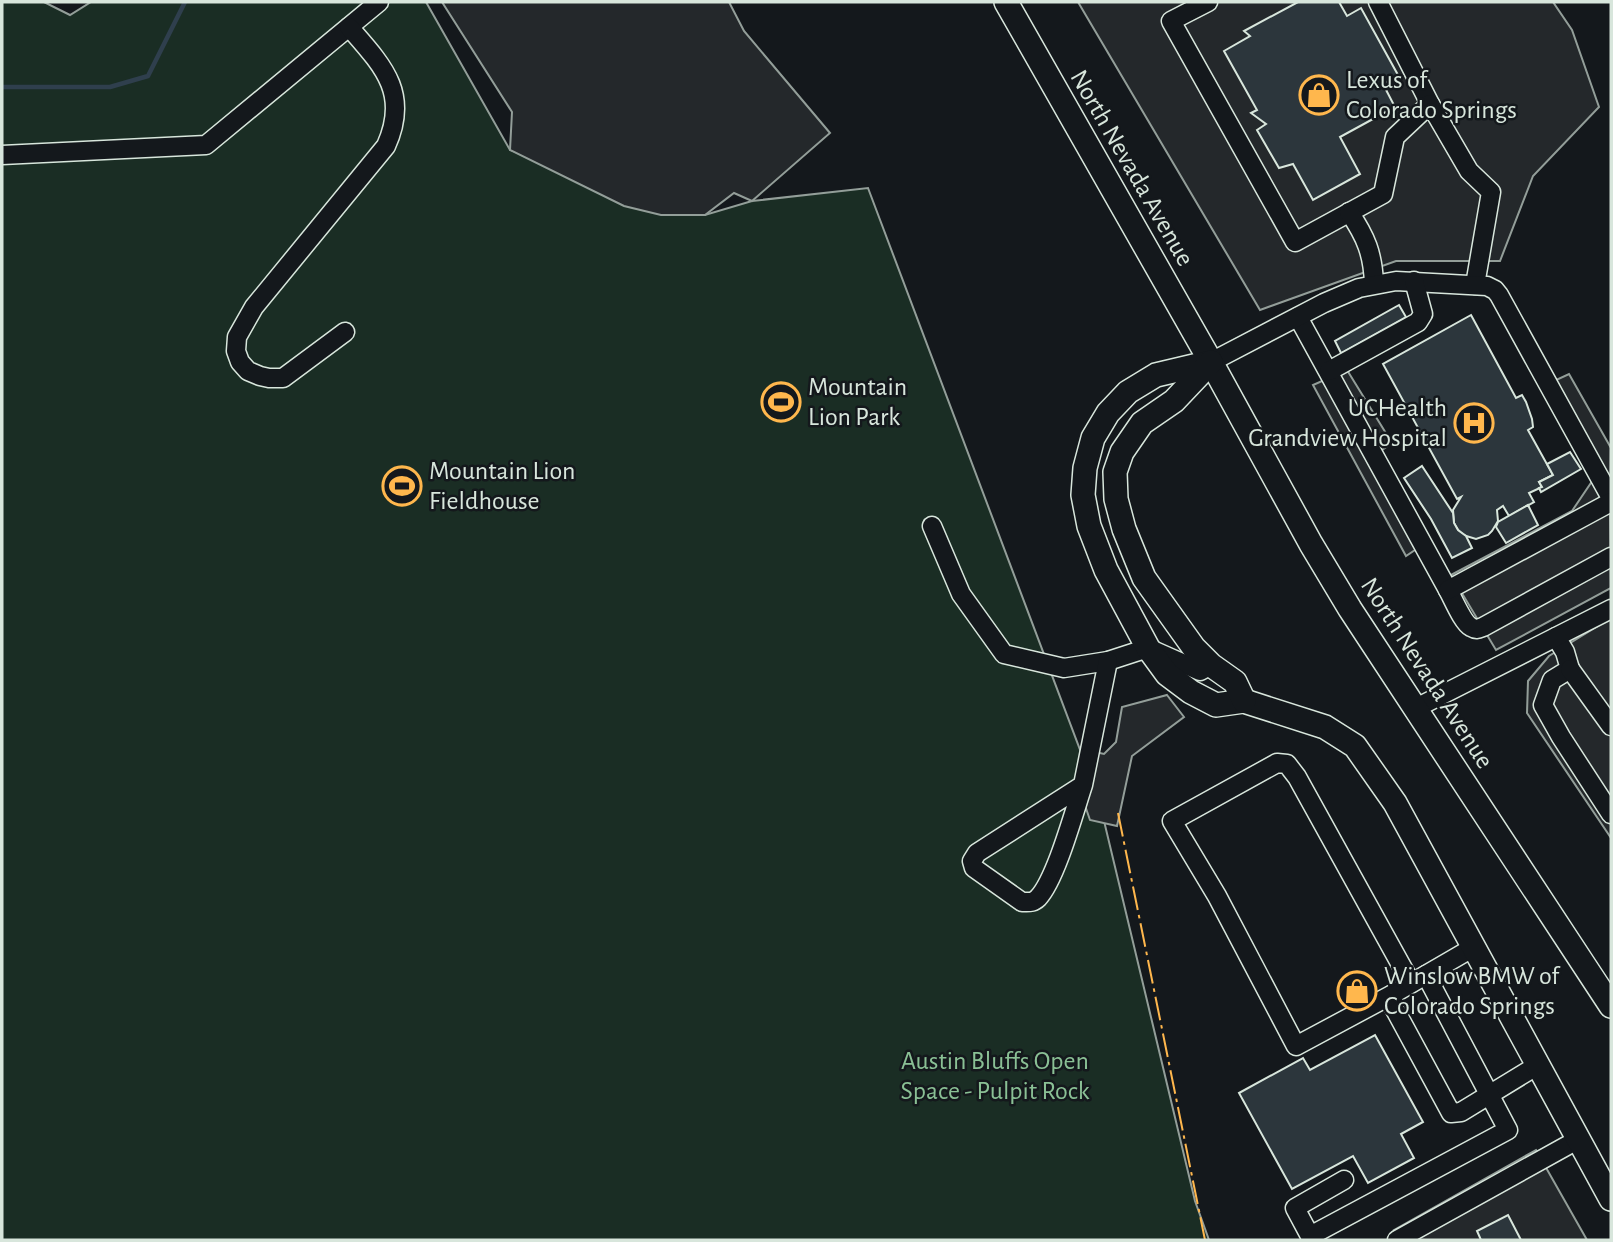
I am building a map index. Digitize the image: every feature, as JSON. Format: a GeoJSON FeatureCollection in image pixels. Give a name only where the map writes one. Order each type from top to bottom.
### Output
{"type":"FeatureCollection","features":[{"type":"Feature","properties":{"kind":"main road","name":"North Nevada Avenue"},"geometry":{"type":"LineString","coordinates":[[1006,2],[1350,609],[1611,1006]]}},
{"type":"Feature","properties":{"kind":"main road"},"geometry":{"type":"LineString","coordinates":[[1211,362],[1156,375],[1128,392],[1108,413],[1093,438],[1085,468],[1083,495],[1089,526],[1106,570],[1148,649],[1167,674],[1191,692],[1216,705],[1244,701],[1325,727],[1354,746],[1395,803],[1611,1199]]}},
{"type":"Feature","properties":{"kind":"main road"},"geometry":{"type":"LineString","coordinates":[[1211,362],[1174,401],[1142,423],[1122,452],[1115,472],[1116,499],[1124,528],[1144,578],[1194,648],[1211,665],[1235,682],[1244,701]]}},
{"type":"Feature","properties":{"kind":"street"},"geometry":{"type":"LineString","coordinates":[[2,155],[206,145],[379,2]]}},
{"type":"Feature","properties":{"kind":"street"},"geometry":{"type":"LineString","coordinates":[[1208,2],[1171,21],[1295,242],[1383,194],[1395,137],[1430,104]]}},
{"type":"Feature","properties":{"kind":"street"},"geometry":{"type":"LineString","coordinates":[[1378,2],[1430,104],[1469,171],[1491,192],[1475,285]]}},
{"type":"Feature","properties":{"kind":"street"},"geometry":{"type":"LineString","coordinates":[[345,332],[283,378],[269,378],[248,371],[240,362],[236,351],[237,337],[254,307],[386,146],[392,132],[396,117],[392,86],[383,68],[349,27]]}},
{"type":"Feature","properties":{"kind":"street"},"geometry":{"type":"LineString","coordinates":[[1349,212],[1367,241],[1373,262],[1374,284]]}},
{"type":"Feature","properties":{"kind":"street"},"geometry":{"type":"LineString","coordinates":[[1211,362],[1324,303],[1374,284],[1414,281],[1487,286],[1495,290],[1611,500],[1448,590]]}},
{"type":"Feature","properties":{"kind":"street"},"geometry":{"type":"LineString","coordinates":[[1329,371],[1418,322],[1423,314],[1414,281]]}},
{"type":"Feature","properties":{"kind":"street"},"geometry":{"type":"LineString","coordinates":[[1298,317],[1471,628],[1483,628],[1611,557]]}},
{"type":"Feature","properties":{"kind":"street"},"geometry":{"type":"LineString","coordinates":[[932,526],[961,594],[1004,654],[1065,668],[1108,661],[1148,649],[1200,671],[1211,665]]}},
{"type":"Feature","properties":{"kind":"street"},"geometry":{"type":"LineString","coordinates":[[1416,709],[1611,609]]}},
{"type":"Feature","properties":{"kind":"street"},"geometry":{"type":"LineString","coordinates":[[1556,637],[1565,652],[1570,669],[1611,726]]}},
{"type":"Feature","properties":{"kind":"street"},"geometry":{"type":"LineString","coordinates":[[1083,785],[977,853],[972,861],[974,868],[1023,902],[1032,902],[1039,897],[1054,872],[1083,785],[1108,661]]}},
{"type":"Feature","properties":{"kind":"street"},"geometry":{"type":"LineString","coordinates":[[1570,669],[1552,680],[1543,705],[1611,814]]}},
{"type":"Feature","properties":{"kind":"street"},"geometry":{"type":"LineString","coordinates":[[1344,1180],[1295,1208],[1311,1236],[1508,1130],[1489,1096],[1419,979],[1297,776],[1287,764],[1277,763],[1172,821],[1217,896],[1296,1046],[1419,979],[1474,947]]}},
{"type":"Feature","properties":{"kind":"street"},"geometry":{"type":"LineString","coordinates":[[1392,994],[1393,1006],[1451,1113],[1461,1112],[1538,1065]]}},
{"type":"Feature","properties":{"kind":"street"},"geometry":{"type":"LineString","coordinates":[[1397,1240],[1579,1139]]}},
{"type":"Feature","properties":{"kind":"green space","name":"Austin Bluffs Open Space - Pulpit Rock"},"geometry":{"type":"Polygon","coordinates":[[[2,2],[44,2],[70,15],[91,2],[426,2],[510,150],[705,215],[752,201],[868,188],[1099,800],[1195,1201],[1209,1240],[2,1240],[2,2]]]}},
{"type":"Feature","properties":{"kind":"shaded area"},"geometry":{"type":"Polygon","coordinates":[[[442,2],[729,2],[744,31],[830,133],[752,201],[734,193],[705,215],[661,215],[624,206],[510,150],[512,112],[442,2]]]}},
{"type":"Feature","properties":{"kind":"shaded area"},"geometry":{"type":"Polygon","coordinates":[[[1078,2],[1553,2],[1572,30],[1599,107],[1533,176],[1500,261],[1396,261],[1260,310],[1078,2]]]}},
{"type":"Feature","properties":{"kind":"shaded area"},"geometry":{"type":"Polygon","coordinates":[[[1347,370],[1392,443],[1368,460],[1418,548],[1406,556],[1313,385],[1347,370]]]}},
{"type":"Feature","properties":{"kind":"shaded area"},"geometry":{"type":"Polygon","coordinates":[[[1569,374],[1611,448],[1611,588],[1496,650],[1451,575],[1572,511],[1603,465],[1554,381],[1569,374]]]}},
{"type":"Feature","properties":{"kind":"shaded area"},"geometry":{"type":"Polygon","coordinates":[[[1611,618],[1611,838],[1527,713],[1528,681],[1549,656],[1611,618]]]}},
{"type":"Feature","properties":{"kind":"shaded area"},"geometry":{"type":"Polygon","coordinates":[[[1167,695],[1184,717],[1132,756],[1117,826],[1090,820],[1080,791],[1095,752],[1104,754],[1116,742],[1122,707],[1167,695]]]}},
{"type":"Feature","properties":{"kind":"shaded area"},"geometry":{"type":"Polygon","coordinates":[[[1536,1150],[1587,1240],[1400,1240],[1394,1230],[1536,1150]]]}},
{"type":"Feature","properties":{"kind":"building","name":"Lexus of Colorado Springs"},"geometry":{"type":"Polygon","coordinates":[[[1298,2],[1339,2],[1347,16],[1361,8],[1398,75],[1383,84],[1395,107],[1340,137],[1360,174],[1313,200],[1293,164],[1279,168],[1257,130],[1266,124],[1251,113],[1257,110],[1224,51],[1250,36],[1244,31],[1298,2]]]}},
{"type":"Feature","properties":{"kind":"building"},"geometry":{"type":"Polygon","coordinates":[[[1399,305],[1406,317],[1341,353],[1335,341],[1399,305]]]}},
{"type":"Feature","properties":{"kind":"building","name":"UCHealth Grandview Hospital"},"geometry":{"type":"Polygon","coordinates":[[[1471,315],[1516,398],[1522,395],[1526,402],[1533,427],[1528,430],[1553,475],[1539,482],[1542,487],[1529,493],[1534,502],[1509,516],[1503,506],[1497,510],[1498,521],[1492,531],[1476,539],[1463,535],[1454,523],[1453,510],[1461,497],[1457,499],[1383,364],[1471,315]]]}},
{"type":"Feature","properties":{"kind":"building"},"geometry":{"type":"Polygon","coordinates":[[[1570,452],[1581,469],[1541,492],[1539,482],[1553,475],[1547,464],[1570,452]]]}},
{"type":"Feature","properties":{"kind":"building"},"geometry":{"type":"Polygon","coordinates":[[[1422,466],[1453,513],[1458,530],[1466,536],[1472,548],[1452,558],[1404,478],[1422,466]]]}},
{"type":"Feature","properties":{"kind":"building"},"geometry":{"type":"Polygon","coordinates":[[[1528,505],[1538,525],[1506,543],[1496,527],[1498,522],[1528,505]]]}},
{"type":"Feature","properties":{"kind":"building"},"geometry":{"type":"Polygon","coordinates":[[[1375,1035],[1423,1122],[1401,1134],[1414,1158],[1368,1183],[1353,1156],[1292,1189],[1239,1093],[1303,1058],[1310,1070],[1375,1035]]]}},
{"type":"Feature","properties":{"kind":"building"},"geometry":{"type":"Polygon","coordinates":[[[1508,1215],[1521,1240],[1481,1240],[1477,1231],[1508,1215]]]}},
{"type":"Feature","properties":{"kind":"waterway"},"geometry":{"type":"LineString","coordinates":[[2,87],[110,87],[148,76],[185,2]]}},
{"type":"Feature","properties":{"kind":"power"},"geometry":{"type":"LineString","coordinates":[[1118,813],[1205,1240]]}},
{"type":"Feature","properties":{"kind":"place","name":"Lexus of Colorado Springs"},"geometry":{"type":"Point","coordinates":[1319,95]}},
{"type":"Feature","properties":{"kind":"place","name":"Mountain Lion Park"},"geometry":{"type":"Point","coordinates":[781,402]}},
{"type":"Feature","properties":{"kind":"place","name":"UCHealth Grandview Hospital"},"geometry":{"type":"Point","coordinates":[1474,423]}},
{"type":"Feature","properties":{"kind":"place","name":"Mountain Lion Fieldhouse"},"geometry":{"type":"Point","coordinates":[402,486]}},
{"type":"Feature","properties":{"kind":"place","name":"Winslow BMW of Colorado Springs"},"geometry":{"type":"Point","coordinates":[1357,991]}}]}
